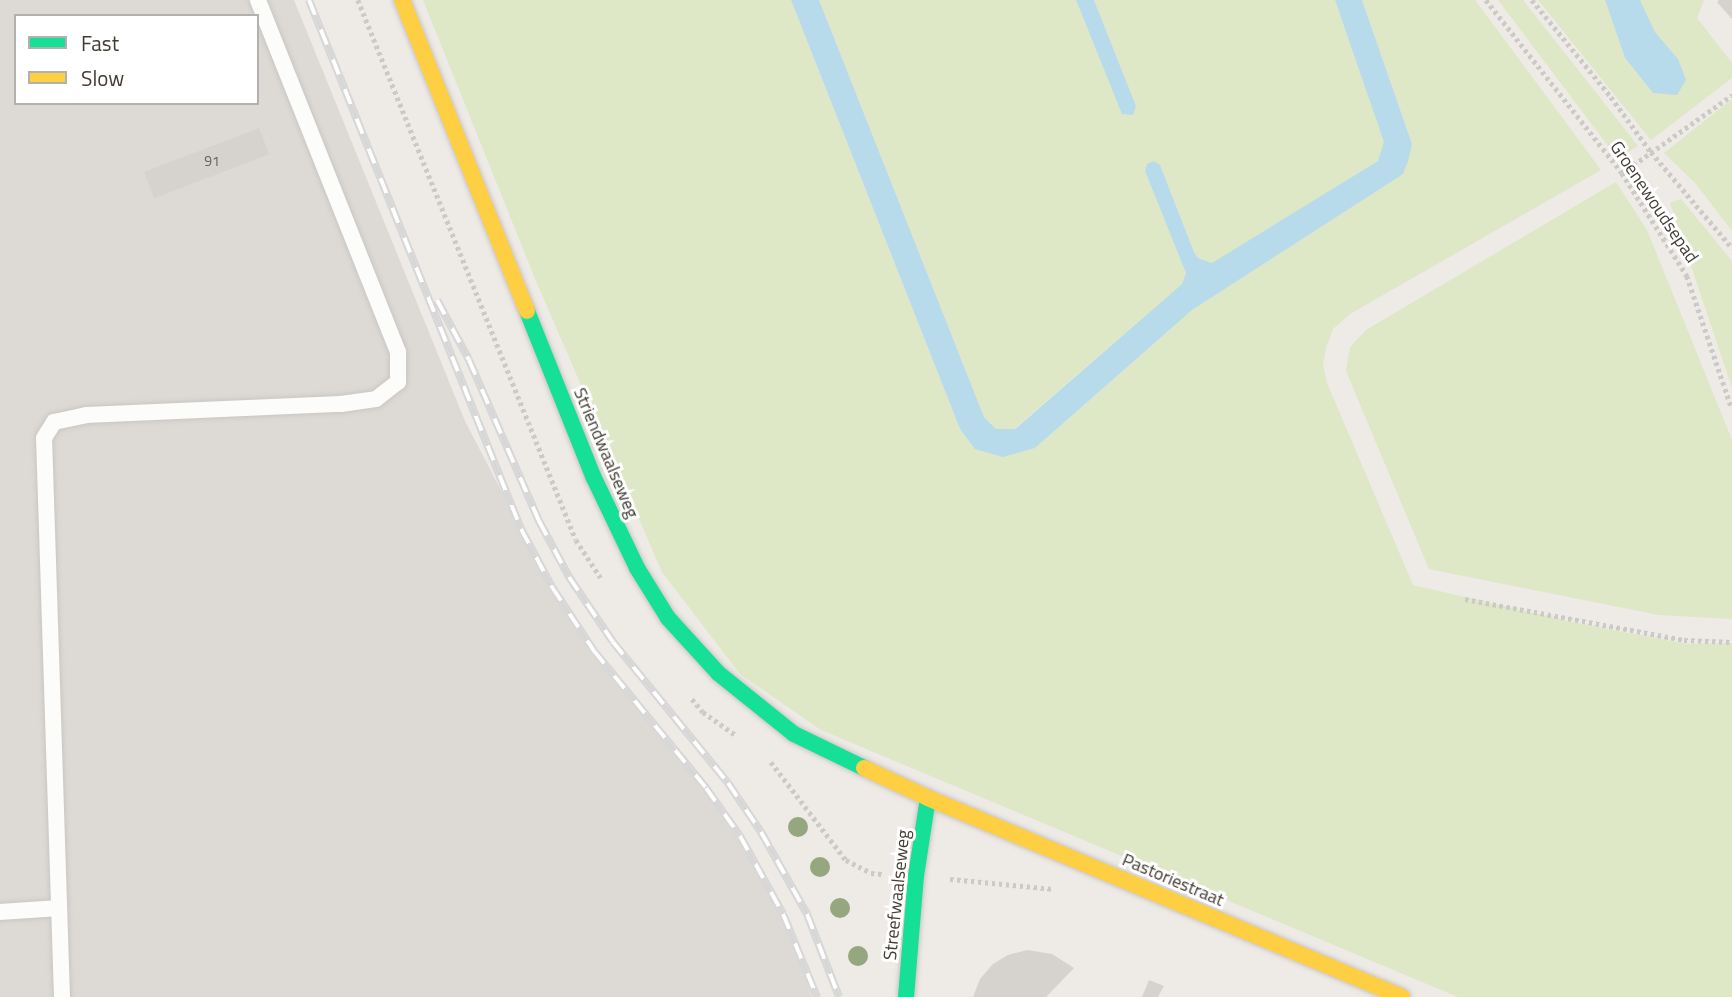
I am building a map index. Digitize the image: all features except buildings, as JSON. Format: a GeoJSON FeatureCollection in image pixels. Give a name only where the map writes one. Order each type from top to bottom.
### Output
{"type":"FeatureCollection","features":[{"type":"Feature","properties":{"kind":"street","name":"Striendwaalseweg"},"geometry":{"type":"LineString","coordinates":[[401,0],[593,476],[637,568],[668,618],[718,673],[794,734],[928,798]]}},
{"type":"Feature","properties":{"kind":"street","name":"Streefwaalseweg"},"geometry":{"type":"LineString","coordinates":[[906,997],[916,876],[928,798]]}},
{"type":"Feature","properties":{"kind":"street","name":"Pastoriestraat"},"geometry":{"type":"LineString","coordinates":[[928,798],[1402,997]]}},
{"type":"Feature","properties":{"kind":"lane"},"geometry":{"type":"LineString","coordinates":[[62,997],[44,438],[54,422],[86,415],[341,404],[376,399],[398,382],[398,352],[258,0]]}},
{"type":"Feature","properties":{"kind":"lane"},"geometry":{"type":"LineString","coordinates":[[0,912],[59,908]]}},
{"type":"Feature","properties":{"kind":"path","name":"Groenewoudsepad"},"geometry":{"type":"LineString","coordinates":[[1486,0],[1622,173],[1687,276],[1732,409]]}},
{"type":"Feature","properties":{"kind":"path"},"geometry":{"type":"LineString","coordinates":[[1532,0],[1611,97],[1651,152],[1732,248]]}},
{"type":"Feature","properties":{"kind":"path"},"geometry":{"type":"LineString","coordinates":[[1622,173],[1732,95]]}},
{"type":"Feature","properties":{"kind":"path"},"geometry":{"type":"LineString","coordinates":[[1465,599],[1684,640],[1732,642]]}},
{"type":"Feature","properties":{"kind":"path"},"geometry":{"type":"LineString","coordinates":[[916,876],[1055,889]]}},
{"type":"Feature","properties":{"kind":"shaded area"},"geometry":{"type":"Polygon","coordinates":[[[0,0],[294,0],[465,421],[563,610],[617,684],[707,791],[758,870],[796,949],[812,997],[0,997],[0,0]]]}},
{"type":"Feature","properties":{"kind":"green space"},"geometry":{"type":"Polygon","coordinates":[[[423,0],[791,0],[960,429],[1035,448],[1192,310],[1402,174],[1412,144],[1362,0],[1475,0],[1601,170],[1350,314],[1333,329],[1326,348],[1323,364],[1327,383],[1413,585],[1577,623],[1686,644],[1732,643],[1732,997],[1458,997],[821,730],[740,674],[662,572],[536,281],[423,0]]]}},
{"type":"Feature","properties":{"kind":"green space"},"geometry":{"type":"Polygon","coordinates":[[[819,0],[1076,0],[1122,113],[1136,106],[1094,0],[1335,0],[1385,142],[1378,161],[1213,263],[1198,258],[1194,252],[1160,165],[1147,164],[1145,171],[1187,273],[1182,284],[1014,429],[996,429],[984,417],[819,0]]]}},
{"type":"Feature","properties":{"kind":"green space"},"geometry":{"type":"Polygon","coordinates":[[[1498,0],[1523,0],[1638,146],[1618,159],[1498,0]]]}},
{"type":"Feature","properties":{"kind":"green space"},"geometry":{"type":"Polygon","coordinates":[[[1538,0],[1605,0],[1625,58],[1653,93],[1678,59],[1655,32],[1640,0],[1704,0],[1697,18],[1732,63],[1732,78],[1651,140],[1538,0]]]}},
{"type":"Feature","properties":{"kind":"green space"},"geometry":{"type":"Polygon","coordinates":[[[1732,99],[1732,231],[1696,184],[1664,153],[1732,99]]]}},
{"type":"Feature","properties":{"kind":"green space"},"geometry":{"type":"Polygon","coordinates":[[[1616,182],[1647,230],[1732,440],[1732,619],[1659,615],[1429,569],[1346,371],[1350,347],[1366,330],[1616,182]]]}},
{"type":"Feature","properties":{"kind":"green space"},"geometry":{"type":"Polygon","coordinates":[[[1681,199],[1732,261],[1732,388],[1670,203],[1681,199]]]}},
{"type":"Feature","properties":{"kind":"water"},"geometry":{"type":"Polygon","coordinates":[[[791,0],[819,0],[984,417],[996,429],[1015,429],[1182,284],[1186,273],[1145,171],[1147,164],[1154,161],[1160,165],[1194,252],[1198,258],[1212,263],[1378,161],[1384,142],[1335,0],[1362,0],[1412,144],[1408,161],[1403,174],[1192,310],[1035,448],[1003,457],[975,449],[960,429],[791,0]]]}},
{"type":"Feature","properties":{"kind":"water"},"geometry":{"type":"Polygon","coordinates":[[[1076,0],[1094,0],[1136,106],[1133,115],[1122,114],[1076,0]]]}},
{"type":"Feature","properties":{"kind":"water"},"geometry":{"type":"Polygon","coordinates":[[[1605,0],[1640,0],[1655,32],[1678,59],[1686,80],[1677,95],[1653,93],[1625,58],[1605,0]]]}},
{"type":"Feature","properties":{"kind":"railway"},"geometry":{"type":"LineString","coordinates":[[309,0],[521,529],[552,587],[594,651],[706,788],[740,836],[783,914],[817,997]]}},
{"type":"Feature","properties":{"kind":"railway"},"geometry":{"type":"LineString","coordinates":[[437,300],[469,360],[539,521],[569,577],[613,642],[728,783],[761,832],[807,914],[839,997]]}},
{"type":"Feature","properties":{"kind":"traffic: fast"},"geometry":{"type":"LineString","coordinates":[[527,311],[593,476],[637,568],[668,618],[718,673],[794,734],[864,768]]}},
{"type":"Feature","properties":{"kind":"traffic: fast"},"geometry":{"type":"LineString","coordinates":[[906,997],[916,876],[928,798]]}},
{"type":"Feature","properties":{"kind":"traffic: slow"},"geometry":{"type":"LineString","coordinates":[[402,0],[527,311]]}},
{"type":"Feature","properties":{"kind":"traffic: slow"},"geometry":{"type":"LineString","coordinates":[[864,768],[928,798],[1402,997]]}}]}
